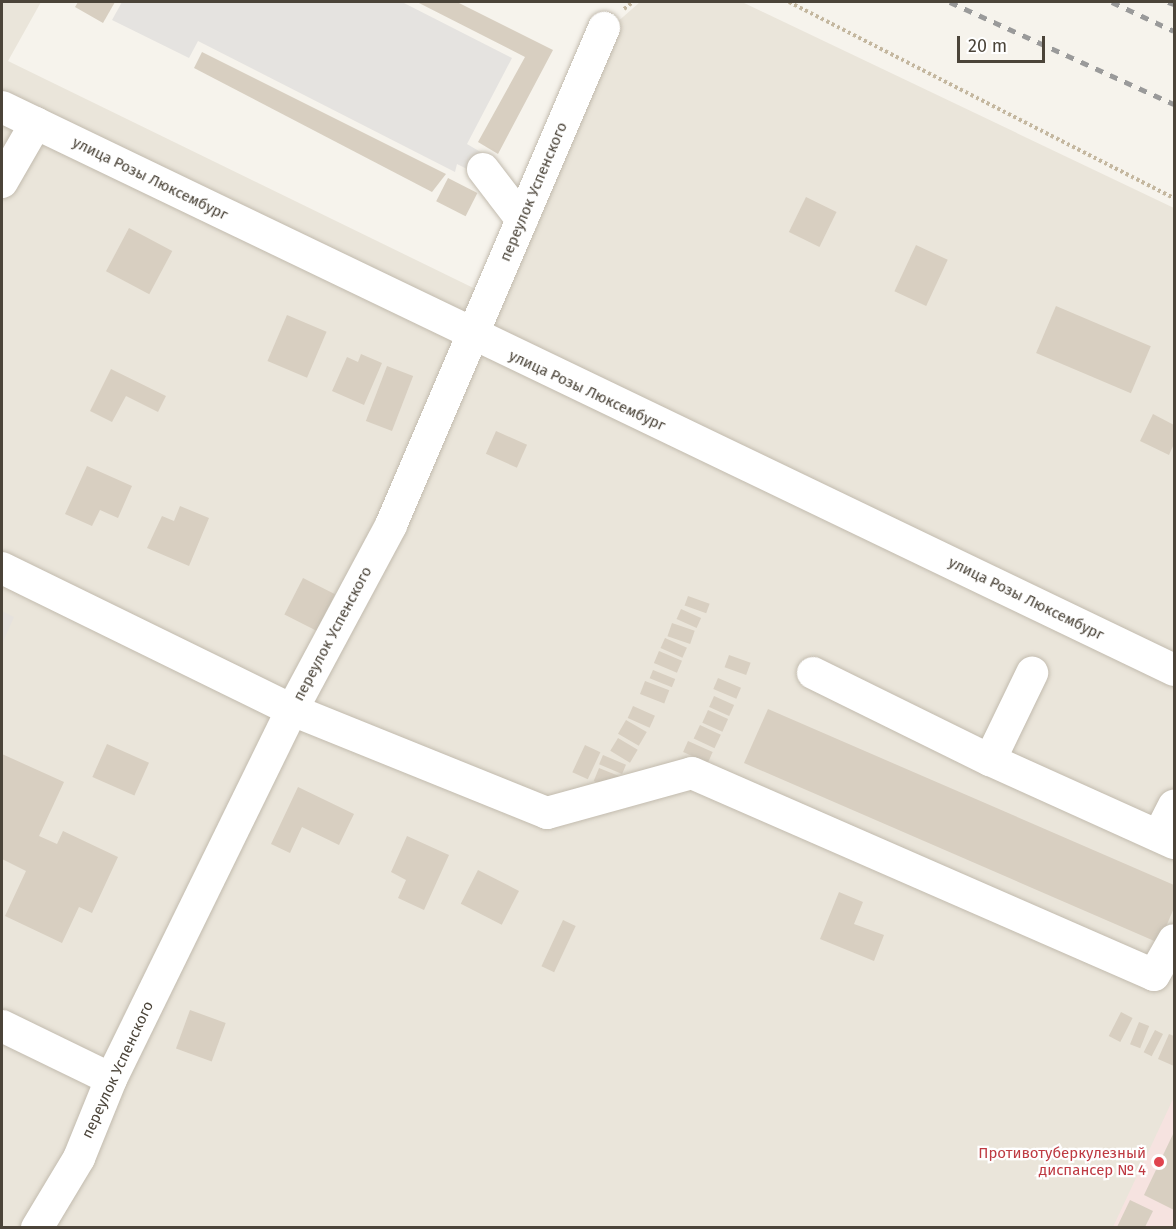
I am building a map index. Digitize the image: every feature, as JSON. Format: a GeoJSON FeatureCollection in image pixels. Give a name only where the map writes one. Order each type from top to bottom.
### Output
{"type":"FeatureCollection","features":[{"type":"Feature","properties":{"kind":"street","name":"переулок Успенского"},"geometry":{"type":"LineString","coordinates":[[37,1227],[79,1158],[111,1078],[292,710],[391,525],[604,28]]}},
{"type":"Feature","properties":{"kind":"street","name":"улица Розы Люксембург"},"geometry":{"type":"LineString","coordinates":[[2,108],[472,337],[1174,670]]}},
{"type":"Feature","properties":{"kind":"street"},"geometry":{"type":"LineString","coordinates":[[2,182],[36,123]]}},
{"type":"Feature","properties":{"kind":"street"},"geometry":{"type":"LineString","coordinates":[[483,169],[522,220]]}},
{"type":"Feature","properties":{"kind":"street"},"geometry":{"type":"LineString","coordinates":[[2,568],[292,710],[547,813],[692,773],[1154,975],[1174,940]]}},
{"type":"Feature","properties":{"kind":"street"},"geometry":{"type":"LineString","coordinates":[[813,673],[990,760],[1167,839],[1174,806]]}},
{"type":"Feature","properties":{"kind":"street"},"geometry":{"type":"LineString","coordinates":[[990,760],[1032,673]]}},
{"type":"Feature","properties":{"kind":"street"},"geometry":{"type":"LineString","coordinates":[[2,1026],[111,1078]]}},
{"type":"Feature","properties":{"kind":"path"},"geometry":{"type":"LineString","coordinates":[[789,2],[1174,198]]}},
{"type":"Feature","properties":{"kind":"shaded area"},"geometry":{"type":"Polygon","coordinates":[[[2,2],[41,2],[8,61],[496,299],[607,31],[640,2],[742,2],[1174,208],[1174,1227],[2,1228],[2,2]]]}},
{"type":"Feature","properties":{"kind":"shaded area"},"geometry":{"type":"Polygon","coordinates":[[[122,2],[402,2],[512,58],[467,144],[489,157],[479,175],[457,164],[455,172],[198,41],[189,58],[112,20],[122,2]]]}},
{"type":"Feature","properties":{"kind":"shaded area"},"geometry":{"type":"Polygon","coordinates":[[[2,611],[14,617],[2,644],[2,611]]]}},
{"type":"Feature","properties":{"kind":"shaded area","name":"Противотуберкулезный диспансер № 4"},"geometry":{"type":"Polygon","coordinates":[[[1174,1097],[1174,1227],[1113,1227],[1174,1097]]]}},
{"type":"Feature","properties":{"kind":"building"},"geometry":{"type":"Polygon","coordinates":[[[78,2],[115,2],[103,23],[75,7],[78,2]]]}},
{"type":"Feature","properties":{"kind":"building"},"geometry":{"type":"Polygon","coordinates":[[[417,2],[457,2],[553,50],[498,154],[478,142],[525,57],[417,2]]]}},
{"type":"Feature","properties":{"kind":"building"},"geometry":{"type":"Polygon","coordinates":[[[202,52],[446,174],[432,192],[194,68],[202,52]]]}},
{"type":"Feature","properties":{"kind":"building"},"geometry":{"type":"Polygon","coordinates":[[[448,178],[477,193],[466,216],[436,201],[448,178]]]}},
{"type":"Feature","properties":{"kind":"building"},"geometry":{"type":"Polygon","coordinates":[[[806,197],[837,212],[819,247],[789,232],[806,197]]]}},
{"type":"Feature","properties":{"kind":"building"},"geometry":{"type":"Polygon","coordinates":[[[129,228],[172,251],[149,294],[106,271],[129,228]]]}},
{"type":"Feature","properties":{"kind":"building"},"geometry":{"type":"Polygon","coordinates":[[[916,245],[948,260],[926,306],[894,291],[916,245]]]}},
{"type":"Feature","properties":{"kind":"building"},"geometry":{"type":"Polygon","coordinates":[[[1056,306],[1151,346],[1131,393],[1036,353],[1056,306]]]}},
{"type":"Feature","properties":{"kind":"building"},"geometry":{"type":"Polygon","coordinates":[[[287,315],[327,332],[307,378],[267,361],[287,315]]]}},
{"type":"Feature","properties":{"kind":"building"},"geometry":{"type":"Polygon","coordinates":[[[361,354],[382,363],[364,405],[332,391],[347,357],[358,362],[361,354]]]}},
{"type":"Feature","properties":{"kind":"building"},"geometry":{"type":"Polygon","coordinates":[[[387,366],[413,376],[392,431],[366,421],[387,366]]]}},
{"type":"Feature","properties":{"kind":"building"},"geometry":{"type":"Polygon","coordinates":[[[111,369],[166,396],[158,412],[126,396],[112,422],[90,411],[111,369]]]}},
{"type":"Feature","properties":{"kind":"building"},"geometry":{"type":"Polygon","coordinates":[[[1153,414],[1174,425],[1174,444],[1169,455],[1140,441],[1153,414]]]}},
{"type":"Feature","properties":{"kind":"building"},"geometry":{"type":"Polygon","coordinates":[[[496,431],[527,445],[517,468],[486,454],[496,431]]]}},
{"type":"Feature","properties":{"kind":"building"},"geometry":{"type":"Polygon","coordinates":[[[87,466],[132,486],[118,518],[100,510],[92,526],[65,514],[87,466]]]}},
{"type":"Feature","properties":{"kind":"building"},"geometry":{"type":"Polygon","coordinates":[[[180,506],[209,518],[189,566],[147,548],[162,516],[174,521],[180,506]]]}},
{"type":"Feature","properties":{"kind":"building"},"geometry":{"type":"Polygon","coordinates":[[[303,578],[335,594],[316,631],[284,615],[303,578]]]}},
{"type":"Feature","properties":{"kind":"building"},"geometry":{"type":"Polygon","coordinates":[[[688,596],[710,604],[706,613],[685,605],[688,596]]]}},
{"type":"Feature","properties":{"kind":"building"},"geometry":{"type":"Polygon","coordinates":[[[681,609],[701,618],[697,628],[677,619],[681,609]]]}},
{"type":"Feature","properties":{"kind":"building"},"geometry":{"type":"Polygon","coordinates":[[[672,623],[695,631],[690,644],[667,636],[672,623]]]}},
{"type":"Feature","properties":{"kind":"building"},"geometry":{"type":"Polygon","coordinates":[[[665,638],[687,648],[682,658],[661,648],[665,638]]]}},
{"type":"Feature","properties":{"kind":"building"},"geometry":{"type":"Polygon","coordinates":[[[659,651],[682,661],[677,673],[654,663],[659,651]]]}},
{"type":"Feature","properties":{"kind":"building"},"geometry":{"type":"Polygon","coordinates":[[[729,655],[751,663],[746,675],[725,667],[729,655]]]}},
{"type":"Feature","properties":{"kind":"building"},"geometry":{"type":"Polygon","coordinates":[[[653,670],[675,679],[672,687],[650,678],[653,670]]]}},
{"type":"Feature","properties":{"kind":"building"},"geometry":{"type":"Polygon","coordinates":[[[718,678],[741,688],[736,699],[713,689],[718,678]]]}},
{"type":"Feature","properties":{"kind":"building"},"geometry":{"type":"Polygon","coordinates":[[[645,681],[669,690],[664,703],[640,694],[645,681]]]}},
{"type":"Feature","properties":{"kind":"building"},"geometry":{"type":"Polygon","coordinates":[[[714,696],[734,705],[729,716],[709,707],[714,696]]]}},
{"type":"Feature","properties":{"kind":"building"},"geometry":{"type":"Polygon","coordinates":[[[633,706],[655,716],[650,728],[628,718],[633,706]]]}},
{"type":"Feature","properties":{"kind":"building"},"geometry":{"type":"Polygon","coordinates":[[[768,709],[1174,885],[1174,908],[1159,943],[744,763],[768,709]]]}},
{"type":"Feature","properties":{"kind":"building"},"geometry":{"type":"Polygon","coordinates":[[[708,710],[728,719],[722,732],[702,723],[708,710]]]}},
{"type":"Feature","properties":{"kind":"building"},"geometry":{"type":"Polygon","coordinates":[[[626,720],[647,732],[639,746],[618,734],[626,720]]]}},
{"type":"Feature","properties":{"kind":"building"},"geometry":{"type":"Polygon","coordinates":[[[700,725],[721,735],[715,748],[694,739],[700,725]]]}},
{"type":"Feature","properties":{"kind":"building"},"geometry":{"type":"Polygon","coordinates":[[[618,738],[638,750],[630,763],[610,751],[618,738]]]}},
{"type":"Feature","properties":{"kind":"building"},"geometry":{"type":"Polygon","coordinates":[[[688,741],[713,752],[708,763],[683,752],[688,741]]]}},
{"type":"Feature","properties":{"kind":"building"},"geometry":{"type":"Polygon","coordinates":[[[107,744],[149,763],[134,796],[92,777],[107,744]]]}},
{"type":"Feature","properties":{"kind":"building"},"geometry":{"type":"Polygon","coordinates":[[[585,745],[600,752],[588,779],[572,772],[585,745]]]}},
{"type":"Feature","properties":{"kind":"building"},"geometry":{"type":"Polygon","coordinates":[[[2,754],[64,782],[39,836],[57,844],[63,831],[118,857],[92,913],[79,907],[62,943],[5,916],[26,871],[2,859],[2,754]]]}},
{"type":"Feature","properties":{"kind":"building"},"geometry":{"type":"Polygon","coordinates":[[[603,755],[626,765],[622,774],[599,764],[603,755]]]}},
{"type":"Feature","properties":{"kind":"building"},"geometry":{"type":"Polygon","coordinates":[[[599,768],[621,777],[616,790],[594,781],[599,768]]]}},
{"type":"Feature","properties":{"kind":"building"},"geometry":{"type":"Polygon","coordinates":[[[298,787],[354,814],[339,845],[302,827],[290,853],[271,844],[298,787]]]}},
{"type":"Feature","properties":{"kind":"building"},"geometry":{"type":"Polygon","coordinates":[[[407,836],[449,855],[424,910],[398,898],[406,880],[391,872],[407,836]]]}},
{"type":"Feature","properties":{"kind":"building"},"geometry":{"type":"Polygon","coordinates":[[[478,870],[519,891],[502,925],[461,904],[478,870]]]}},
{"type":"Feature","properties":{"kind":"building"},"geometry":{"type":"Polygon","coordinates":[[[839,892],[863,902],[854,924],[884,935],[874,961],[820,939],[839,892]]]}},
{"type":"Feature","properties":{"kind":"building"},"geometry":{"type":"Polygon","coordinates":[[[563,920],[576,926],[554,972],[541,966],[563,920]]]}},
{"type":"Feature","properties":{"kind":"building"},"geometry":{"type":"Polygon","coordinates":[[[190,1010],[226,1023],[212,1062],[176,1049],[190,1010]]]}},
{"type":"Feature","properties":{"kind":"building"},"geometry":{"type":"Polygon","coordinates":[[[1121,1012],[1133,1018],[1120,1042],[1109,1036],[1121,1012]]]}},
{"type":"Feature","properties":{"kind":"building"},"geometry":{"type":"Polygon","coordinates":[[[1139,1022],[1149,1026],[1140,1048],[1130,1044],[1139,1022]]]}},
{"type":"Feature","properties":{"kind":"building"},"geometry":{"type":"Polygon","coordinates":[[[1155,1030],[1163,1034],[1152,1056],[1144,1052],[1155,1030]]]}},
{"type":"Feature","properties":{"kind":"building"},"geometry":{"type":"Polygon","coordinates":[[[1169,1034],[1174,1036],[1174,1066],[1158,1059],[1169,1034]]]}},
{"type":"Feature","properties":{"kind":"building"},"geometry":{"type":"Polygon","coordinates":[[[1174,1132],[1174,1210],[1144,1195],[1174,1132]]]}},
{"type":"Feature","properties":{"kind":"building"},"geometry":{"type":"Polygon","coordinates":[[[1130,1200],[1153,1211],[1145,1227],[1117,1227],[1130,1200]]]}},
{"type":"Feature","properties":{"kind":"railway"},"geometry":{"type":"LineString","coordinates":[[950,2],[1174,104]]}},
{"type":"Feature","properties":{"kind":"railway"},"geometry":{"type":"LineString","coordinates":[[1112,2],[1174,31]]}},
{"type":"Feature","properties":{"kind":"railway"},"geometry":{"type":"LineString","coordinates":[[1168,2],[1174,4]]}},
{"type":"Feature","properties":{"kind":"place","name":"Противотуберкулезный диспансер № 4"},"geometry":{"type":"Point","coordinates":[1159,1162]}}]}
